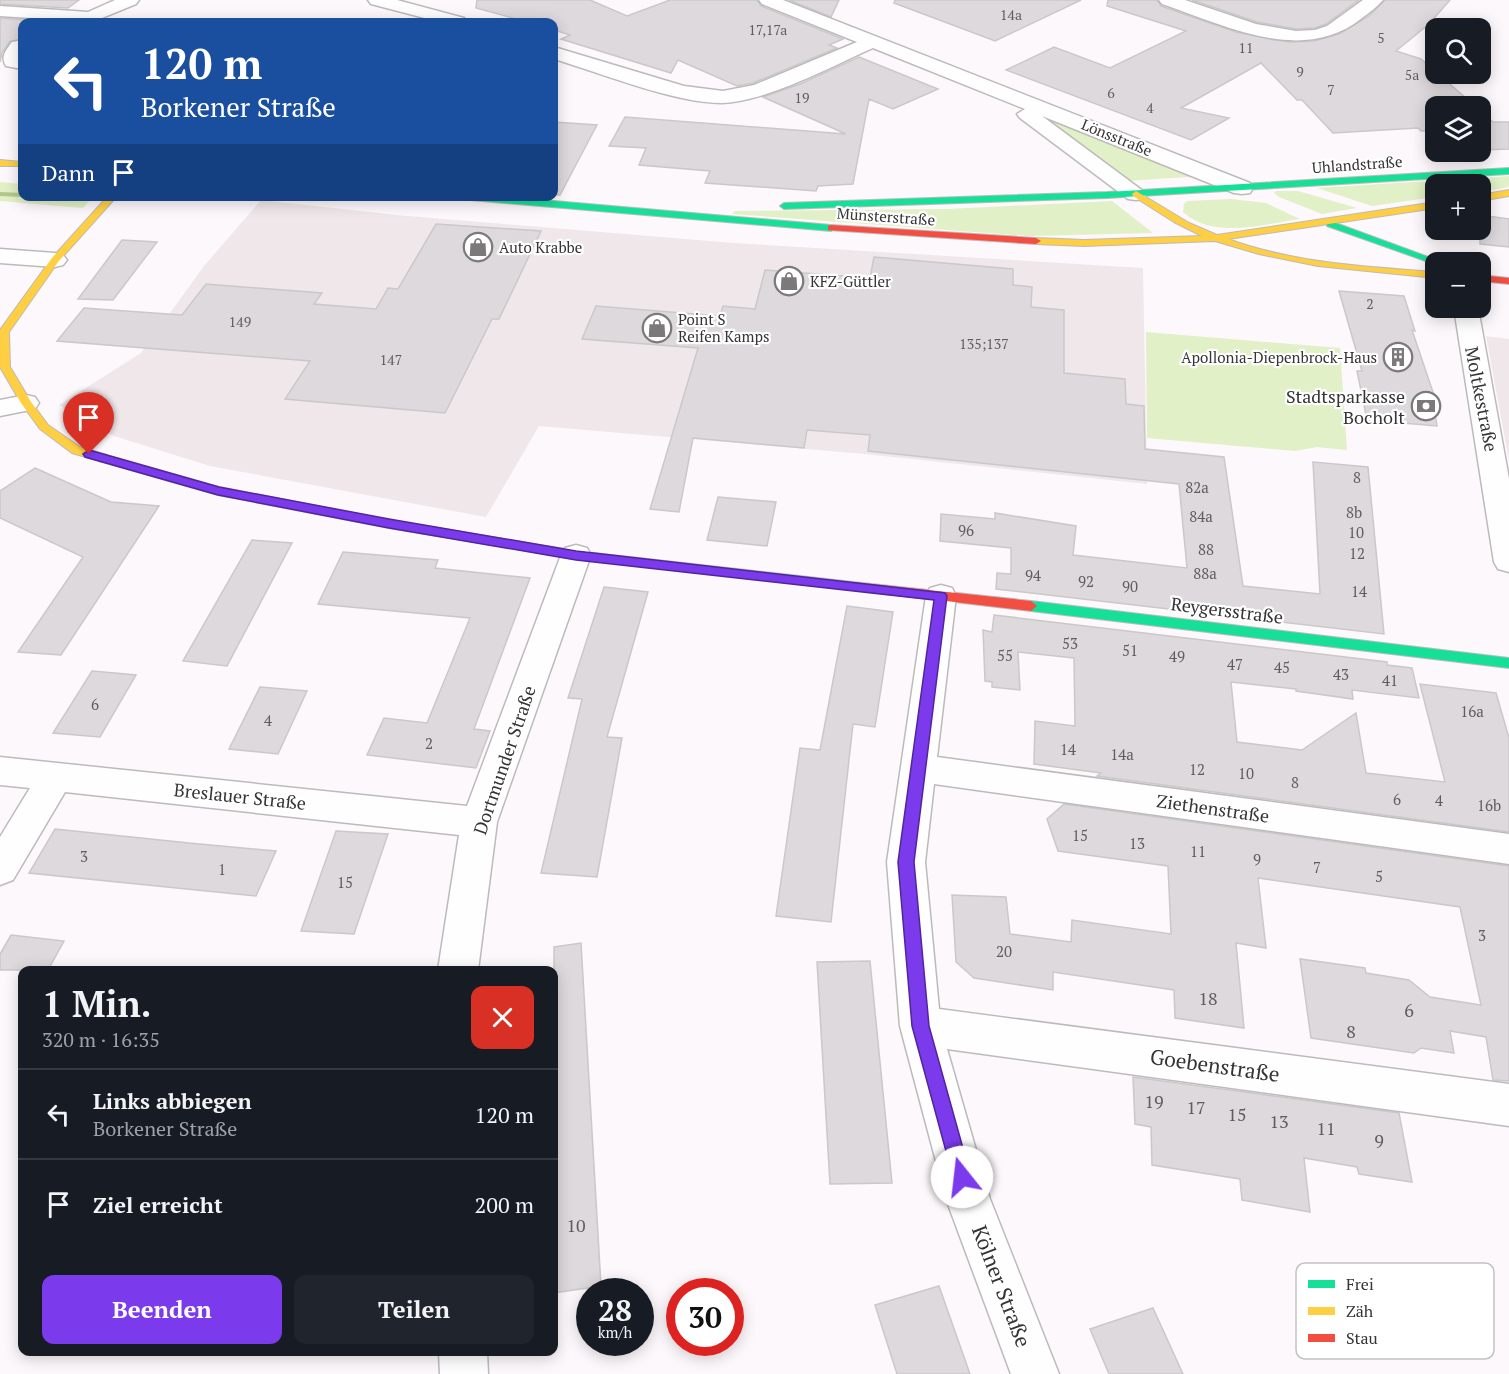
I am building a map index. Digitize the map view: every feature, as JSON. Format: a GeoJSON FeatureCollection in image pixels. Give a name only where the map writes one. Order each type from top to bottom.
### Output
{"type":"FeatureCollection","features":[{"type":"Feature","properties":{"kind":"main road"},"geometry":{"type":"LineString","coordinates":[[0,163],[18,164]]}},
{"type":"Feature","properties":{"kind":"main road","name":"Uhlandstraße"},"geometry":{"type":"LineString","coordinates":[[1242,188],[1509,171]]}},
{"type":"Feature","properties":{"kind":"main road","name":"Münsterstraße"},"geometry":{"type":"LineString","coordinates":[[767,206],[982,201],[1242,188],[1273,200]]}},
{"type":"Feature","properties":{"kind":"main road"},"geometry":{"type":"LineString","coordinates":[[1491,196],[1509,193]]}},
{"type":"Feature","properties":{"kind":"main road","name":"Münsterstraße"},"geometry":{"type":"LineString","coordinates":[[1136,194],[1184,224],[1215,238],[1262,250],[1332,263],[1425,273]]}},
{"type":"Feature","properties":{"kind":"main road","name":"Reygersstraße"},"geometry":{"type":"LineString","coordinates":[[109,201],[56,260],[4,332],[5,367],[26,403],[44,427],[76,450],[138,470],[218,491],[389,524],[576,555],[1509,663]]}},
{"type":"Feature","properties":{"kind":"main road","name":"Münsterstraße"},"geometry":{"type":"LineString","coordinates":[[518,201],[787,225],[955,237],[1084,243],[1215,238],[1326,222],[1388,223]]}},
{"type":"Feature","properties":{"kind":"main road","name":"Münsterstraße"},"geometry":{"type":"LineString","coordinates":[[554,204],[743,206]]}},
{"type":"Feature","properties":{"kind":"main road","name":"Münsterstraße"},"geometry":{"type":"LineString","coordinates":[[1294,209],[1425,258]]}},
{"type":"Feature","properties":{"kind":"main road"},"geometry":{"type":"LineString","coordinates":[[1410,254],[1388,223],[1425,209]]}},
{"type":"Feature","properties":{"kind":"main road"},"geometry":{"type":"LineString","coordinates":[[1491,278],[1509,281]]}},
{"type":"Feature","properties":{"kind":"street"},"geometry":{"type":"LineString","coordinates":[[89,18],[130,0]]}},
{"type":"Feature","properties":{"kind":"street"},"geometry":{"type":"LineString","coordinates":[[377,0],[445,18]]}},
{"type":"Feature","properties":{"kind":"street"},"geometry":{"type":"LineString","coordinates":[[394,18],[432,0]]}},
{"type":"Feature","properties":{"kind":"street","name":"Lönsstraße"},"geometry":{"type":"LineString","coordinates":[[768,0],[1242,188]]}},
{"type":"Feature","properties":{"kind":"street"},"geometry":{"type":"LineString","coordinates":[[1168,0],[1290,38],[1316,36],[1333,30],[1374,0]]}},
{"type":"Feature","properties":{"kind":"street"},"geometry":{"type":"LineString","coordinates":[[0,11],[65,18]]}},
{"type":"Feature","properties":{"kind":"street"},"geometry":{"type":"LineString","coordinates":[[558,54],[682,93],[723,97],[759,90],[871,42]]}},
{"type":"Feature","properties":{"kind":"street","name":"Lönsstraße"},"geometry":{"type":"LineString","coordinates":[[992,88],[1136,194]]}},
{"type":"Feature","properties":{"kind":"street"},"geometry":{"type":"LineString","coordinates":[[0,256],[56,260]]}},
{"type":"Feature","properties":{"kind":"street","name":"Moltkestraße"},"geometry":{"type":"LineString","coordinates":[[1468,318],[1509,562]]}},
{"type":"Feature","properties":{"kind":"street"},"geometry":{"type":"LineString","coordinates":[[0,408],[26,403]]}},
{"type":"Feature","properties":{"kind":"street","name":"Dortmunder Straße"},"geometry":{"type":"LineString","coordinates":[[459,966],[479,822],[576,555]]}},
{"type":"Feature","properties":{"kind":"street","name":"Kölner Straße"},"geometry":{"type":"LineString","coordinates":[[941,596],[906,862],[920,1026],[968,1199],[1035,1374]]}},
{"type":"Feature","properties":{"kind":"street","name":"Ziethenstraße"},"geometry":{"type":"LineString","coordinates":[[917,768],[1509,849]]}},
{"type":"Feature","properties":{"kind":"street","name":"Breslauer Straße"},"geometry":{"type":"LineString","coordinates":[[0,771],[479,822]]}},
{"type":"Feature","properties":{"kind":"street"},"geometry":{"type":"LineString","coordinates":[[0,869],[56,776]]}},
{"type":"Feature","properties":{"kind":"street","name":"Goebenstraße"},"geometry":{"type":"LineString","coordinates":[[920,1026],[1509,1105]]}},
{"type":"Feature","properties":{"kind":"street"},"geometry":{"type":"LineString","coordinates":[[463,1356],[464,1374]]}},
{"type":"Feature","properties":{"kind":"shaded area"},"geometry":{"type":"Polygon","coordinates":[[[260,201],[270,201],[396,215],[734,243],[1143,268],[1147,484],[865,454],[539,426],[486,517],[210,466],[114,436],[59,405],[141,353],[204,266],[260,201]]]}},
{"type":"Feature","properties":{"kind":"shaded area"},"geometry":{"type":"Polygon","coordinates":[[[1486,336],[1509,339],[1509,461],[1486,336]]]}},
{"type":"Feature","properties":{"kind":"green space"},"geometry":{"type":"Polygon","coordinates":[[[1028,110],[1203,176],[1126,181],[1028,110]]]}},
{"type":"Feature","properties":{"kind":"green space"},"geometry":{"type":"Polygon","coordinates":[[[1509,176],[1509,187],[1491,190],[1491,177],[1509,176]]]}},
{"type":"Feature","properties":{"kind":"green space"},"geometry":{"type":"Polygon","coordinates":[[[1425,181],[1425,198],[1372,206],[1317,188],[1425,181]]]}},
{"type":"Feature","properties":{"kind":"green space"},"geometry":{"type":"Polygon","coordinates":[[[0,182],[18,184],[18,201],[89,201],[83,208],[0,201],[0,182]]]}},
{"type":"Feature","properties":{"kind":"green space"},"geometry":{"type":"Polygon","coordinates":[[[1276,191],[1298,191],[1357,208],[1322,214],[1279,197],[1274,193],[1276,191]]]}},
{"type":"Feature","properties":{"kind":"green space"},"geometry":{"type":"Polygon","coordinates":[[[1231,199],[1266,203],[1300,219],[1224,228],[1196,221],[1183,212],[1187,201],[1231,199]]]}},
{"type":"Feature","properties":{"kind":"green space"},"geometry":{"type":"Polygon","coordinates":[[[1112,201],[1153,233],[1029,236],[732,214],[735,211],[947,209],[1112,201]]]}},
{"type":"Feature","properties":{"kind":"green space"},"geometry":{"type":"Polygon","coordinates":[[[1146,332],[1340,348],[1347,450],[1317,447],[1295,451],[1147,438],[1146,332]]]}},
{"type":"Feature","properties":{"kind":"building"},"geometry":{"type":"Polygon","coordinates":[[[0,0],[79,0],[68,8],[0,4],[0,0]]]}},
{"type":"Feature","properties":{"kind":"building"},"geometry":{"type":"Polygon","coordinates":[[[477,0],[590,0],[627,16],[670,0],[757,0],[761,6],[843,39],[829,45],[837,48],[753,83],[737,86],[678,60],[671,73],[561,39],[570,35],[558,31],[558,18],[512,18],[476,8],[477,0]]]}},
{"type":"Feature","properties":{"kind":"building"},"geometry":{"type":"Polygon","coordinates":[[[789,0],[839,0],[831,17],[789,0]]]}},
{"type":"Feature","properties":{"kind":"building"},"geometry":{"type":"Polygon","coordinates":[[[895,0],[1081,0],[995,41],[894,3],[895,0]]]}},
{"type":"Feature","properties":{"kind":"building"},"geometry":{"type":"Polygon","coordinates":[[[1108,0],[1157,0],[1161,6],[1236,32],[1289,42],[1314,41],[1339,34],[1369,16],[1385,0],[1450,0],[1434,18],[1425,18],[1425,27],[1396,51],[1425,62],[1425,84],[1450,84],[1464,96],[1425,96],[1425,131],[1418,128],[1333,133],[1302,100],[1297,100],[1261,63],[1181,108],[1229,118],[1191,140],[1006,70],[1054,47],[1110,68],[1186,31],[1107,6],[1108,0]]]}},
{"type":"Feature","properties":{"kind":"building"},"geometry":{"type":"Polygon","coordinates":[[[1192,0],[1359,0],[1326,24],[1315,28],[1296,29],[1257,22],[1192,0]]]}},
{"type":"Feature","properties":{"kind":"building"},"geometry":{"type":"Polygon","coordinates":[[[0,18],[18,19],[18,40],[10,41],[2,53],[0,62],[0,18]]]}},
{"type":"Feature","properties":{"kind":"building"},"geometry":{"type":"Polygon","coordinates":[[[859,57],[938,89],[893,109],[869,99],[853,184],[818,186],[816,191],[705,183],[710,171],[639,165],[646,148],[609,146],[625,117],[846,134],[763,97],[800,84],[859,57]]]}},
{"type":"Feature","properties":{"kind":"building"},"geometry":{"type":"Polygon","coordinates":[[[1491,120],[1509,122],[1509,149],[1491,150],[1491,120]]]}},
{"type":"Feature","properties":{"kind":"building"},"geometry":{"type":"Polygon","coordinates":[[[558,122],[597,125],[558,195],[558,122]]]}},
{"type":"Feature","properties":{"kind":"building"},"geometry":{"type":"Polygon","coordinates":[[[1491,217],[1509,219],[1509,247],[1480,244],[1480,240],[1491,240],[1491,217]]]}},
{"type":"Feature","properties":{"kind":"building"},"geometry":{"type":"Polygon","coordinates":[[[436,224],[541,231],[499,319],[492,319],[445,413],[285,399],[310,361],[57,341],[84,308],[182,315],[206,284],[322,293],[314,304],[376,309],[388,288],[398,289],[436,224]]]}},
{"type":"Feature","properties":{"kind":"building"},"geometry":{"type":"Polygon","coordinates":[[[122,240],[157,242],[113,300],[78,299],[122,240]]]}},
{"type":"Feature","properties":{"kind":"building"},"geometry":{"type":"Polygon","coordinates":[[[874,257],[1013,269],[1013,285],[1032,287],[1031,307],[1064,310],[1064,373],[1125,379],[1126,404],[1144,406],[1145,449],[1224,457],[1243,586],[1320,594],[1313,462],[1368,467],[1384,634],[996,589],[997,573],[1011,574],[1011,548],[940,541],[941,514],[995,519],[995,513],[1076,526],[1073,555],[1187,568],[1179,484],[868,451],[870,435],[807,430],[804,448],[693,438],[679,512],[650,509],[698,348],[582,339],[596,306],[720,316],[723,306],[755,309],[765,270],[870,278],[874,257]]]}},
{"type":"Feature","properties":{"kind":"building","name":"Apollonia-Diepenbrock-Haus"},"geometry":{"type":"Polygon","coordinates":[[[1339,291],[1404,296],[1415,331],[1412,330],[1438,407],[1434,407],[1437,426],[1367,420],[1357,371],[1362,371],[1339,291]]]}},
{"type":"Feature","properties":{"kind":"building"},"geometry":{"type":"Polygon","coordinates":[[[35,468],[111,502],[159,506],[61,655],[18,652],[83,557],[0,518],[0,491],[35,468]]]}},
{"type":"Feature","properties":{"kind":"building"},"geometry":{"type":"Polygon","coordinates":[[[718,497],[776,502],[767,546],[707,540],[718,497]]]}},
{"type":"Feature","properties":{"kind":"building"},"geometry":{"type":"Polygon","coordinates":[[[252,540],[292,543],[227,666],[183,661],[252,540]]]}},
{"type":"Feature","properties":{"kind":"building"},"geometry":{"type":"Polygon","coordinates":[[[343,552],[438,560],[435,568],[530,578],[474,729],[490,731],[476,768],[367,755],[384,718],[427,723],[470,618],[318,604],[343,552]]]}},
{"type":"Feature","properties":{"kind":"building"},"geometry":{"type":"Polygon","coordinates":[[[604,587],[648,592],[607,737],[622,738],[597,877],[541,873],[582,699],[568,698],[604,587]]]}},
{"type":"Feature","properties":{"kind":"building"},"geometry":{"type":"Polygon","coordinates":[[[847,606],[893,612],[875,727],[853,724],[831,922],[776,916],[800,748],[820,750],[847,606]]]}},
{"type":"Feature","properties":{"kind":"building"},"geometry":{"type":"Polygon","coordinates":[[[994,615],[1387,662],[1387,665],[1412,668],[1419,698],[1352,690],[1353,699],[1296,691],[1296,689],[1231,682],[1237,742],[1302,750],[1356,713],[1366,773],[1445,782],[1420,684],[1496,693],[1509,738],[1509,832],[1097,776],[1101,773],[1034,764],[1035,721],[1075,726],[1074,658],[1018,652],[1020,690],[992,687],[992,682],[985,681],[983,630],[992,632],[994,615]]]}},
{"type":"Feature","properties":{"kind":"building"},"geometry":{"type":"Polygon","coordinates":[[[92,671],[136,675],[100,737],[53,733],[92,671]]]}},
{"type":"Feature","properties":{"kind":"building"},"geometry":{"type":"Polygon","coordinates":[[[260,687],[307,691],[278,754],[229,749],[260,687]]]}},
{"type":"Feature","properties":{"kind":"building"},"geometry":{"type":"Polygon","coordinates":[[[1064,804],[1509,866],[1509,1081],[1493,1080],[1486,1037],[1450,1031],[1454,1053],[1421,1048],[1414,1053],[1311,1038],[1300,959],[1365,968],[1366,973],[1409,980],[1430,997],[1481,1005],[1460,907],[1258,878],[1266,948],[1236,943],[1244,1028],[1175,1018],[1174,990],[1053,972],[1053,990],[974,978],[956,962],[952,895],[1006,897],[1010,934],[1071,942],[1072,920],[1171,934],[1168,866],[1058,851],[1047,819],[1064,804]]]}},
{"type":"Feature","properties":{"kind":"building"},"geometry":{"type":"Polygon","coordinates":[[[55,829],[276,851],[256,896],[29,873],[55,829]]]}},
{"type":"Feature","properties":{"kind":"building"},"geometry":{"type":"Polygon","coordinates":[[[336,831],[388,834],[354,934],[301,931],[336,831]]]}},
{"type":"Feature","properties":{"kind":"building"},"geometry":{"type":"Polygon","coordinates":[[[11,935],[64,941],[50,966],[18,966],[18,970],[0,970],[0,954],[11,935]]]}},
{"type":"Feature","properties":{"kind":"building"},"geometry":{"type":"Polygon","coordinates":[[[581,943],[601,1278],[576,1278],[576,1290],[558,1292],[558,966],[554,966],[554,947],[581,943]]]}},
{"type":"Feature","properties":{"kind":"building"},"geometry":{"type":"Polygon","coordinates":[[[870,961],[892,1183],[830,1184],[817,962],[870,961]]]}},
{"type":"Feature","properties":{"kind":"building"},"geometry":{"type":"Polygon","coordinates":[[[1133,1077],[1399,1113],[1412,1182],[1359,1174],[1357,1167],[1304,1158],[1310,1212],[1242,1200],[1240,1179],[1152,1165],[1151,1127],[1135,1124],[1133,1077]]]}},
{"type":"Feature","properties":{"kind":"building"},"geometry":{"type":"Polygon","coordinates":[[[939,1286],[970,1374],[897,1374],[875,1305],[939,1286]]]}},
{"type":"Feature","properties":{"kind":"building"},"geometry":{"type":"Polygon","coordinates":[[[1153,1308],[1183,1374],[1109,1374],[1090,1329],[1153,1308]]]}},
{"type":"Feature","properties":{"kind":"waterway"},"geometry":{"type":"LineString","coordinates":[[0,194],[18,195]]}},
{"type":"Feature","properties":{"kind":"traffic: fast"},"geometry":{"type":"LineString","coordinates":[[784,206],[1107,195],[1509,171]]}},
{"type":"Feature","properties":{"kind":"traffic: fast"},"geometry":{"type":"LineString","coordinates":[[517,201],[831,228]]}},
{"type":"Feature","properties":{"kind":"traffic: fast"},"geometry":{"type":"LineString","coordinates":[[1330,224],[1425,258]]}},
{"type":"Feature","properties":{"kind":"traffic: fast"},"geometry":{"type":"LineString","coordinates":[[103,458],[218,491],[389,524],[576,555],[853,586]]}},
{"type":"Feature","properties":{"kind":"traffic: fast"},"geometry":{"type":"LineString","coordinates":[[1031,606],[1509,663]]}},
{"type":"Feature","properties":{"kind":"traffic: slow"},"geometry":{"type":"LineString","coordinates":[[0,163],[18,164]]}},
{"type":"Feature","properties":{"kind":"traffic: slow"},"geometry":{"type":"LineString","coordinates":[[1491,196],[1509,193]]}},
{"type":"Feature","properties":{"kind":"traffic: slow"},"geometry":{"type":"LineString","coordinates":[[1136,194],[1194,229],[1259,251],[1318,263],[1425,274]]}},
{"type":"Feature","properties":{"kind":"traffic: slow"},"geometry":{"type":"LineString","coordinates":[[103,458],[76,450],[44,427],[26,403],[5,367],[4,332],[55,260],[108,201]]}},
{"type":"Feature","properties":{"kind":"traffic: slow"},"geometry":{"type":"LineString","coordinates":[[1036,241],[1084,243],[1215,238],[1425,207]]}},
{"type":"Feature","properties":{"kind":"traffic: jam"},"geometry":{"type":"LineString","coordinates":[[831,228],[1036,241]]}},
{"type":"Feature","properties":{"kind":"traffic: jam"},"geometry":{"type":"LineString","coordinates":[[1491,279],[1509,281]]}},
{"type":"Feature","properties":{"kind":"traffic: jam"},"geometry":{"type":"LineString","coordinates":[[853,586],[1031,606]]}},
{"type":"Feature","properties":{"kind":"place","name":"Auto Krabbe"},"geometry":{"type":"Point","coordinates":[478,247]}},
{"type":"Feature","properties":{"kind":"place","name":"KFZ-Güttler"},"geometry":{"type":"Point","coordinates":[789,281]}},
{"type":"Feature","properties":{"kind":"place","name":"Point S Reifen Kamps"},"geometry":{"type":"Point","coordinates":[657,328]}},
{"type":"Feature","properties":{"kind":"place","name":"Apollonia-Diepenbrock-Haus"},"geometry":{"type":"Point","coordinates":[1398,357]}},
{"type":"Feature","properties":{"kind":"place","name":"Stadtsparkasse Bocholt"},"geometry":{"type":"Point","coordinates":[1426,406]}},
{"type":"Feature","properties":{"kind":"route"},"geometry":{"type":"LineString","coordinates":[[89,454],[138,470],[218,491],[389,524],[576,555],[941,596],[906,862],[920,1026],[962,1177]]}}]}
